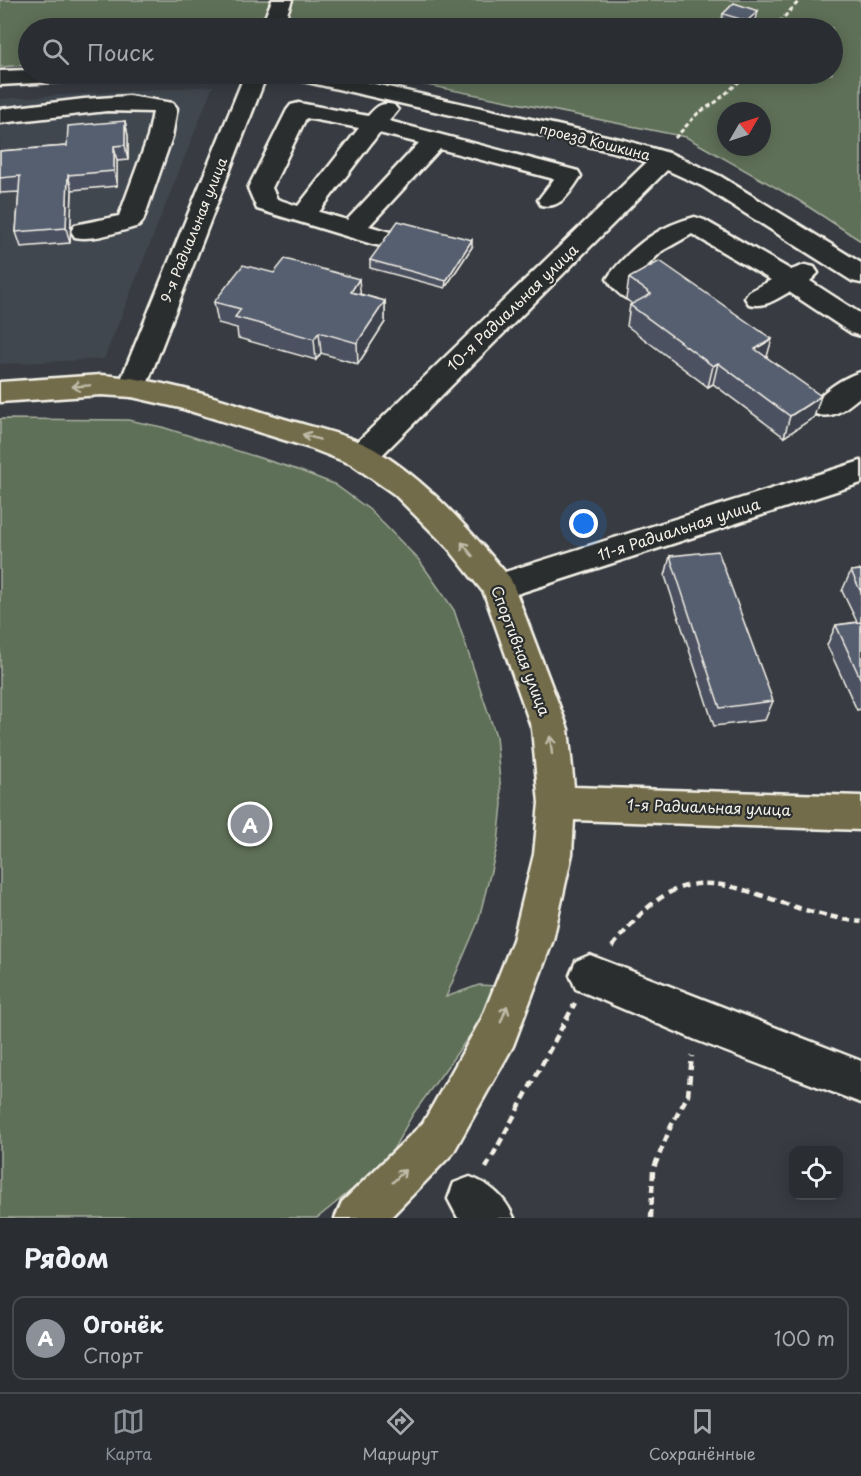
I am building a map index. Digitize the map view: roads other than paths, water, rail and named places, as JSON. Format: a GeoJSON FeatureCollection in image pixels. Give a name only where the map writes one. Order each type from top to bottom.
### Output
{"type":"FeatureCollection","features":[{"type":"Feature","properties":{"kind":"main road","name":"Спортивная улица"},"geometry":{"type":"LineString","coordinates":[[0,392],[101,385],[132,387],[193,401],[320,440],[362,456],[413,494],[459,539],[498,587],[550,729],[557,803],[553,854],[533,940],[498,1031],[438,1138],[358,1218]]}},
{"type":"Feature","properties":{"kind":"main road","name":"1-я Радиальная улица"},"geometry":{"type":"LineString","coordinates":[[557,803],[861,813]]}},
{"type":"Feature","properties":{"kind":"street"},"geometry":{"type":"LineString","coordinates":[[276,18],[282,0]]}},
{"type":"Feature","properties":{"kind":"street"},"geometry":{"type":"LineString","coordinates":[[0,78],[18,77]]}},
{"type":"Feature","properties":{"kind":"street"},"geometry":{"type":"LineString","coordinates":[[11,115],[26,84]]}},
{"type":"Feature","properties":{"kind":"street","name":"9-я Радиальная улица"},"geometry":{"type":"LineString","coordinates":[[132,387],[252,84]]}},
{"type":"Feature","properties":{"kind":"street","name":"проезд Кошкина"},"geometry":{"type":"LineString","coordinates":[[349,84],[624,147],[664,159],[711,181],[861,275]]}},
{"type":"Feature","properties":{"kind":"street"},"geometry":{"type":"LineString","coordinates":[[304,215],[399,95]]}},
{"type":"Feature","properties":{"kind":"street"},"geometry":{"type":"LineString","coordinates":[[11,115],[91,106],[153,104],[165,108],[160,137],[129,221],[84,231]]}},
{"type":"Feature","properties":{"kind":"street"},"geometry":{"type":"LineString","coordinates":[[381,238],[266,204],[260,188],[299,110],[374,124],[569,176],[550,200]]}},
{"type":"Feature","properties":{"kind":"street"},"geometry":{"type":"LineString","coordinates":[[353,229],[435,140]]}},
{"type":"Feature","properties":{"kind":"street","name":"10-я Радиальная улица"},"geometry":{"type":"LineString","coordinates":[[362,456],[664,159]]}},
{"type":"Feature","properties":{"kind":"street"},"geometry":{"type":"LineString","coordinates":[[636,294],[620,279],[635,260],[680,228],[695,225],[731,244],[789,282],[819,298],[861,327]]}},
{"type":"Feature","properties":{"kind":"street"},"geometry":{"type":"LineString","coordinates":[[758,298],[832,257]]}},
{"type":"Feature","properties":{"kind":"street"},"geometry":{"type":"LineString","coordinates":[[826,407],[861,382]]}},
{"type":"Feature","properties":{"kind":"street","name":"11-я Радиальная улица"},"geometry":{"type":"LineString","coordinates":[[498,587],[861,472]]}},
{"type":"Feature","properties":{"kind":"street"},"geometry":{"type":"LineString","coordinates":[[590,975],[696,1019],[861,1082]]}},
{"type":"Feature","properties":{"kind":"place","name":"Огонёк"},"geometry":{"type":"Point","coordinates":[250,824]}}]}
